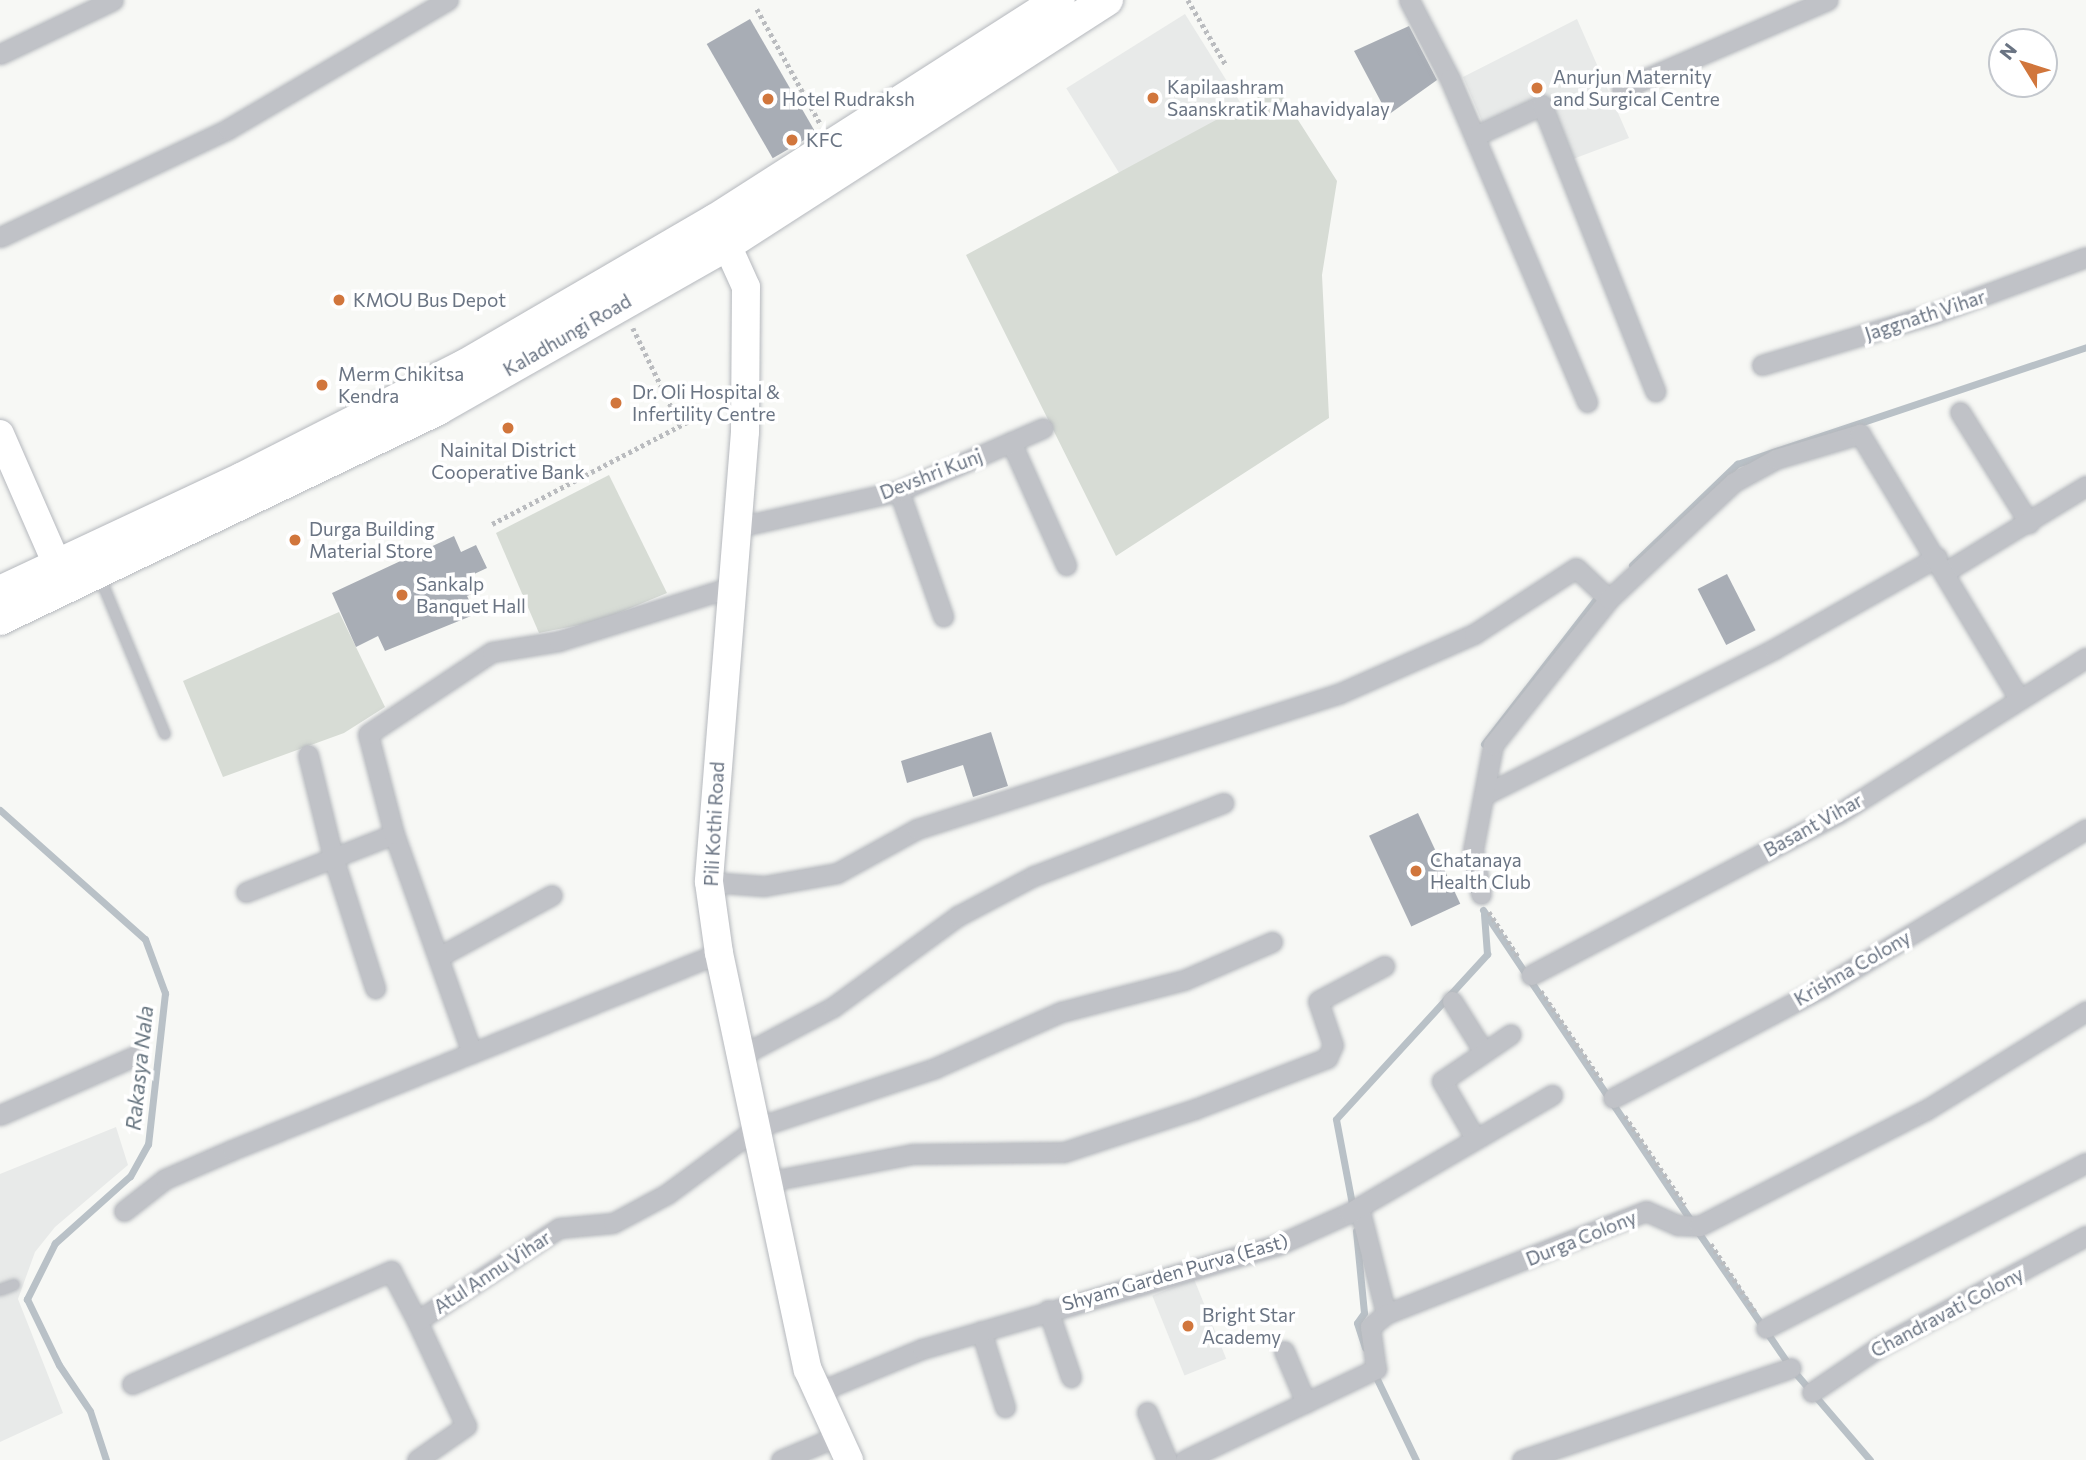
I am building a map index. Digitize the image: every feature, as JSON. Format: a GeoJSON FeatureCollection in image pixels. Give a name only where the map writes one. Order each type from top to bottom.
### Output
{"type":"FeatureCollection","features":[{"type":"Feature","properties":{"kind":"main road","name":"Kaladhungi Road"},"geometry":{"type":"LineString","coordinates":[[0,592],[97,571],[438,409],[621,303],[721,232],[832,145],[1059,0]]}},
{"type":"Feature","properties":{"kind":"main road","name":"Kaladhungi Road"},"geometry":{"type":"LineString","coordinates":[[0,619],[62,577],[721,232],[1105,1]]}},
{"type":"Feature","properties":{"kind":"street"},"geometry":{"type":"LineString","coordinates":[[0,54],[113,0]]}},
{"type":"Feature","properties":{"kind":"street"},"geometry":{"type":"LineString","coordinates":[[0,237],[228,129],[448,0]]}},
{"type":"Feature","properties":{"kind":"street"},"geometry":{"type":"LineString","coordinates":[[1409,0],[1475,136],[1587,402]]}},
{"type":"Feature","properties":{"kind":"street"},"geometry":{"type":"LineString","coordinates":[[1622,89],[1828,0]]}},
{"type":"Feature","properties":{"kind":"street"},"geometry":{"type":"LineString","coordinates":[[1475,136],[1542,105],[1655,391]]}},
{"type":"Feature","properties":{"kind":"street","name":"Pili Kothi Road"},"geometry":{"type":"LineString","coordinates":[[721,232],[746,287],[745,432],[734,528],[709,883],[719,953],[771,1181],[808,1370],[844,1448]]}},
{"type":"Feature","properties":{"kind":"street","name":"Jaggnath Vihar"},"geometry":{"type":"LineString","coordinates":[[1762,365],[1933,314],[2086,257]]}},
{"type":"Feature","properties":{"kind":"street"},"geometry":{"type":"LineString","coordinates":[[1960,412],[2029,523]]}},
{"type":"Feature","properties":{"kind":"street","name":"Devshri Kunj"},"geometry":{"type":"LineString","coordinates":[[734,528],[899,491],[1042,428]]}},
{"type":"Feature","properties":{"kind":"street"},"geometry":{"type":"LineString","coordinates":[[0,434],[62,577]]}},
{"type":"Feature","properties":{"kind":"street"},"geometry":{"type":"LineString","coordinates":[[1481,894],[1474,850],[1493,745],[1609,599],[1734,482],[1776,459],[1860,434],[1941,564],[2019,699]]}},
{"type":"Feature","properties":{"kind":"street"},"geometry":{"type":"LineString","coordinates":[[1011,442],[1066,565]]}},
{"type":"Feature","properties":{"kind":"street"},"geometry":{"type":"LineString","coordinates":[[1484,795],[1941,564],[2029,523],[2086,486]]}},
{"type":"Feature","properties":{"kind":"street"},"geometry":{"type":"LineString","coordinates":[[899,491],[943,615]]}},
{"type":"Feature","properties":{"kind":"street"},"geometry":{"type":"LineString","coordinates":[[709,883],[764,886],[837,873],[917,829],[1338,694],[1474,634],[1576,568],[1609,599]]}},
{"type":"Feature","properties":{"kind":"street"},"geometry":{"type":"LineString","coordinates":[[472,1053],[442,955],[394,834],[368,734],[492,652],[559,641],[731,587]]}},
{"type":"Feature","properties":{"kind":"street","name":"Basant Vihar"},"geometry":{"type":"LineString","coordinates":[[1531,975],[1838,814],[2086,659]]}},
{"type":"Feature","properties":{"kind":"street"},"geometry":{"type":"LineString","coordinates":[[308,755],[333,857],[375,988]]}},
{"type":"Feature","properties":{"kind":"street"},"geometry":{"type":"LineString","coordinates":[[742,1055],[833,1007],[958,916],[1034,876],[1223,803]]}},
{"type":"Feature","properties":{"kind":"street","name":"Krishna Colony"},"geometry":{"type":"LineString","coordinates":[[1613,1098],[1820,989],[2086,829]]}},
{"type":"Feature","properties":{"kind":"street"},"geometry":{"type":"LineString","coordinates":[[246,892],[394,834]]}},
{"type":"Feature","properties":{"kind":"street"},"geometry":{"type":"LineString","coordinates":[[442,955],[552,895]]}},
{"type":"Feature","properties":{"kind":"street","name":"Atul Annu Vihar"},"geometry":{"type":"LineString","coordinates":[[417,1460],[466,1426],[416,1321],[559,1228],[613,1223],[667,1194],[758,1127],[934,1068],[1061,1012],[1184,981],[1272,942]]}},
{"type":"Feature","properties":{"kind":"street"},"geometry":{"type":"LineString","coordinates":[[124,1211],[165,1179],[719,953]]}},
{"type":"Feature","properties":{"kind":"street"},"geometry":{"type":"LineString","coordinates":[[771,1181],[912,1154],[1064,1152],[1195,1109],[1327,1058],[1333,1045],[1318,1001],[1384,966]]}},
{"type":"Feature","properties":{"kind":"street"},"geometry":{"type":"LineString","coordinates":[[1452,1001],[1484,1052]]}},
{"type":"Feature","properties":{"kind":"street"},"geometry":{"type":"LineString","coordinates":[[1699,1226],[1926,1110],[2086,1011]]}},
{"type":"Feature","properties":{"kind":"street"},"geometry":{"type":"LineString","coordinates":[[1475,1138],[1442,1081],[1511,1034]]}},
{"type":"Feature","properties":{"kind":"street"},"geometry":{"type":"LineString","coordinates":[[0,1115],[135,1056]]}},
{"type":"Feature","properties":{"kind":"street","name":"Shyam Garden Purva (East)"},"geometry":{"type":"LineString","coordinates":[[818,1392],[981,1331],[1278,1245],[1360,1207],[1475,1138],[1552,1096]]}},
{"type":"Feature","properties":{"kind":"street"},"geometry":{"type":"LineString","coordinates":[[1766,1328],[2086,1163]]}},
{"type":"Feature","properties":{"kind":"street"},"geometry":{"type":"LineString","coordinates":[[1185,1460],[1376,1369],[1370,1328],[1386,1314],[1360,1207]]}},
{"type":"Feature","properties":{"kind":"street","name":"Durga Colony"},"geometry":{"type":"LineString","coordinates":[[1386,1314],[1646,1211],[1678,1225],[1699,1226]]}},
{"type":"Feature","properties":{"kind":"street","name":"Chandravati Colony"},"geometry":{"type":"LineString","coordinates":[[1812,1392],[1879,1347],[2086,1236]]}},
{"type":"Feature","properties":{"kind":"street"},"geometry":{"type":"LineString","coordinates":[[132,1384],[391,1271],[416,1321]]}},
{"type":"Feature","properties":{"kind":"street"},"geometry":{"type":"LineString","coordinates":[[1048,1310],[1071,1377]]}},
{"type":"Feature","properties":{"kind":"street"},"geometry":{"type":"LineString","coordinates":[[981,1331],[1005,1407]]}},
{"type":"Feature","properties":{"kind":"street"},"geometry":{"type":"LineString","coordinates":[[1284,1351],[1306,1403]]}},
{"type":"Feature","properties":{"kind":"street"},"geometry":{"type":"LineString","coordinates":[[1522,1460],[1791,1368]]}},
{"type":"Feature","properties":{"kind":"street"},"geometry":{"type":"LineString","coordinates":[[1147,1412],[1167,1460]]}},
{"type":"Feature","properties":{"kind":"street"},"geometry":{"type":"LineString","coordinates":[[781,1460],[844,1448]]}},
{"type":"Feature","properties":{"kind":"lane"},"geometry":{"type":"LineString","coordinates":[[97,571],[165,733]]}},
{"type":"Feature","properties":{"kind":"lane"},"geometry":{"type":"LineString","coordinates":[[0,1290],[14,1285]]}},
{"type":"Feature","properties":{"kind":"path"},"geometry":{"type":"LineString","coordinates":[[1188,0],[1226,65]]}},
{"type":"Feature","properties":{"kind":"path"},"geometry":{"type":"LineString","coordinates":[[757,9],[832,145]]}},
{"type":"Feature","properties":{"kind":"path"},"geometry":{"type":"LineString","coordinates":[[621,303],[680,425]]}},
{"type":"Feature","properties":{"kind":"path"},"geometry":{"type":"LineString","coordinates":[[492,524],[702,414]]}},
{"type":"Feature","properties":{"kind":"path"},"geometry":{"type":"LineString","coordinates":[[1481,894],[1531,975],[1766,1328]]}},
{"type":"Feature","properties":{"kind":"shaded area","name":"Kapilaashram Saanskratik Mahavidyalay"},"geometry":{"type":"Polygon","coordinates":[[[1185,14],[1243,106],[1124,181],[1066,88],[1185,14]]]}},
{"type":"Feature","properties":{"kind":"shaded area","name":"Anurjun Maternity and Surgical Centre"},"geometry":{"type":"Polygon","coordinates":[[[1577,19],[1629,138],[1573,159],[1549,99],[1484,126],[1463,77],[1577,19]]]}},
{"type":"Feature","properties":{"kind":"shaded area"},"geometry":{"type":"Polygon","coordinates":[[[1277,87],[1337,181],[1322,275],[1329,418],[1116,556],[966,255],[1277,87]]]}},
{"type":"Feature","properties":{"kind":"shaded area"},"geometry":{"type":"Polygon","coordinates":[[[609,475],[667,593],[599,621],[539,633],[496,533],[609,475]]]}},
{"type":"Feature","properties":{"kind":"shaded area"},"geometry":{"type":"Polygon","coordinates":[[[339,612],[385,707],[344,733],[223,777],[183,681],[339,612]]]}},
{"type":"Feature","properties":{"kind":"shaded area"},"geometry":{"type":"Polygon","coordinates":[[[116,1127],[128,1165],[55,1227],[35,1252],[18,1299],[63,1413],[0,1442],[0,1174],[116,1127]]]}},
{"type":"Feature","properties":{"kind":"shaded area","name":"Bright Star Academy"},"geometry":{"type":"Polygon","coordinates":[[[1194,1279],[1226,1359],[1184,1376],[1152,1296],[1194,1279]]]}},
{"type":"Feature","properties":{"kind":"building"},"geometry":{"type":"Polygon","coordinates":[[[750,19],[816,133],[773,158],[707,44],[750,19]]]}},
{"type":"Feature","properties":{"kind":"building"},"geometry":{"type":"Polygon","coordinates":[[[1409,26],[1437,80],[1388,115],[1354,51],[1409,26]]]}},
{"type":"Feature","properties":{"kind":"building","name":"Sankalp Banquet Hall"},"geometry":{"type":"Polygon","coordinates":[[[454,536],[461,552],[476,545],[487,568],[472,575],[479,591],[467,596],[476,614],[385,651],[378,636],[356,647],[332,593],[454,536]]]}},
{"type":"Feature","properties":{"kind":"building"},"geometry":{"type":"Polygon","coordinates":[[[1727,574],[1756,630],[1726,645],[1698,589],[1727,574]]]}},
{"type":"Feature","properties":{"kind":"building"},"geometry":{"type":"Polygon","coordinates":[[[991,732],[1008,786],[973,797],[963,765],[907,783],[901,761],[991,732]]]}},
{"type":"Feature","properties":{"kind":"building","name":"Chatanaya Health Club"},"geometry":{"type":"Polygon","coordinates":[[[1418,813],[1460,904],[1411,926],[1369,836],[1418,813]]]}},
{"type":"Feature","properties":{"kind":"waterway"},"geometry":{"type":"LineString","coordinates":[[1632,565],[1737,464],[2086,347]]}},
{"type":"Feature","properties":{"kind":"waterway"},"geometry":{"type":"LineString","coordinates":[[1484,744],[1597,598]]}},
{"type":"Feature","properties":{"kind":"waterway","name":"Rakasya Nala"},"geometry":{"type":"LineString","coordinates":[[0,810],[145,939],[165,993],[148,1144],[130,1176],[55,1243],[27,1299],[59,1365],[90,1411],[106,1460]]}},
{"type":"Feature","properties":{"kind":"waterway"},"geometry":{"type":"LineString","coordinates":[[1483,910],[1692,1222]]}},
{"type":"Feature","properties":{"kind":"waterway"},"geometry":{"type":"LineString","coordinates":[[1352,1204],[1336,1119],[1487,954],[1484,914]]}},
{"type":"Feature","properties":{"kind":"waterway"},"geometry":{"type":"LineString","coordinates":[[1356,1231],[1364,1313],[1357,1323],[1365,1348]]}},
{"type":"Feature","properties":{"kind":"waterway"},"geometry":{"type":"LineString","coordinates":[[1698,1232],[1791,1368],[1870,1460]]}},
{"type":"Feature","properties":{"kind":"waterway"},"geometry":{"type":"LineString","coordinates":[[1376,1377],[1416,1460]]}},
{"type":"Feature","properties":{"kind":"place","name":"Anurjun Maternity and Surgical Centre"},"geometry":{"type":"Point","coordinates":[1537,88]}},
{"type":"Feature","properties":{"kind":"place","name":"Kapilaashram Saanskratik Mahavidyalay"},"geometry":{"type":"Point","coordinates":[1153,98]}},
{"type":"Feature","properties":{"kind":"place","name":"Hotel Rudraksh"},"geometry":{"type":"Point","coordinates":[768,99]}},
{"type":"Feature","properties":{"kind":"place","name":"KFC"},"geometry":{"type":"Point","coordinates":[792,140]}},
{"type":"Feature","properties":{"kind":"place","name":"KMOU Bus Depot"},"geometry":{"type":"Point","coordinates":[339,300]}},
{"type":"Feature","properties":{"kind":"place","name":"Merm Chikitsa Kendra"},"geometry":{"type":"Point","coordinates":[322,385]}},
{"type":"Feature","properties":{"kind":"place","name":"Dr. Oli Hospital & Infertility Centre"},"geometry":{"type":"Point","coordinates":[616,403]}},
{"type":"Feature","properties":{"kind":"place","name":"Nainital District Cooperative Bank"},"geometry":{"type":"Point","coordinates":[508,428]}},
{"type":"Feature","properties":{"kind":"place","name":"Durga Building Material Store"},"geometry":{"type":"Point","coordinates":[295,540]}},
{"type":"Feature","properties":{"kind":"place","name":"Sankalp Banquet Hall"},"geometry":{"type":"Point","coordinates":[402,595]}},
{"type":"Feature","properties":{"kind":"place","name":"Chatanaya Health Club"},"geometry":{"type":"Point","coordinates":[1416,871]}},
{"type":"Feature","properties":{"kind":"place","name":"Bright Star Academy"},"geometry":{"type":"Point","coordinates":[1188,1326]}}]}
